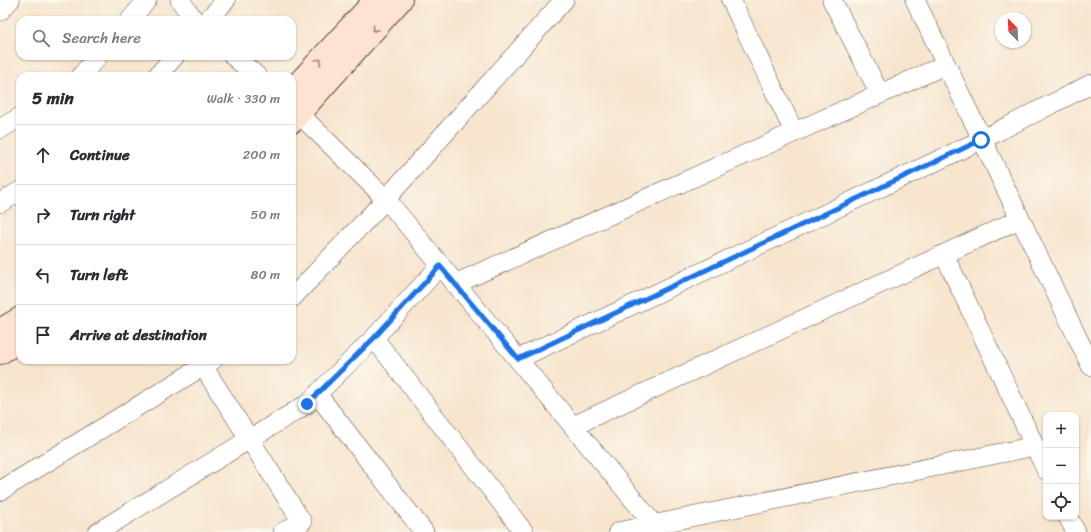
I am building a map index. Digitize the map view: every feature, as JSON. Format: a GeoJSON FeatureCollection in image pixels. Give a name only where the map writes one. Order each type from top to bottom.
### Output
{"type":"FeatureCollection","features":[{"type":"Feature","properties":{"kind":"main road"},"geometry":{"type":"LineString","coordinates":[[296,86],[375,0]]}},
{"type":"Feature","properties":{"kind":"main road"},"geometry":{"type":"LineString","coordinates":[[296,113],[401,0]]}},
{"type":"Feature","properties":{"kind":"main road"},"geometry":{"type":"LineString","coordinates":[[0,330],[16,320]]}},
{"type":"Feature","properties":{"kind":"main road"},"geometry":{"type":"LineString","coordinates":[[0,353],[16,343]]}},
{"type":"Feature","properties":{"kind":"street"},"geometry":{"type":"LineString","coordinates":[[0,11],[10,0]]}},
{"type":"Feature","properties":{"kind":"street"},"geometry":{"type":"LineString","coordinates":[[133,16],[147,0]]}},
{"type":"Feature","properties":{"kind":"street"},"geometry":{"type":"LineString","coordinates":[[180,0],[191,16]]}},
{"type":"Feature","properties":{"kind":"street"},"geometry":{"type":"LineString","coordinates":[[212,16],[226,0]]}},
{"type":"Feature","properties":{"kind":"street"},"geometry":{"type":"LineString","coordinates":[[296,294],[386,199],[564,0]]}},
{"type":"Feature","properties":{"kind":"street"},"geometry":{"type":"LineString","coordinates":[[731,0],[794,132]]}},
{"type":"Feature","properties":{"kind":"street"},"geometry":{"type":"LineString","coordinates":[[832,0],[880,94]]}},
{"type":"Feature","properties":{"kind":"street"},"geometry":{"type":"LineString","coordinates":[[915,0],[1091,366]]}},
{"type":"Feature","properties":{"kind":"street"},"geometry":{"type":"LineString","coordinates":[[84,72],[95,60]]}},
{"type":"Feature","properties":{"kind":"street"},"geometry":{"type":"LineString","coordinates":[[161,72],[171,60]]}},
{"type":"Feature","properties":{"kind":"street"},"geometry":{"type":"LineString","coordinates":[[238,60],[252,72]]}},
{"type":"Feature","properties":{"kind":"street"},"geometry":{"type":"LineString","coordinates":[[455,284],[945,65]]}},
{"type":"Feature","properties":{"kind":"street"},"geometry":{"type":"LineString","coordinates":[[518,359],[981,140],[1091,84]]}},
{"type":"Feature","properties":{"kind":"street"},"geometry":{"type":"LineString","coordinates":[[296,115],[386,199],[657,528]]}},
{"type":"Feature","properties":{"kind":"street"},"geometry":{"type":"LineString","coordinates":[[0,129],[16,119]]}},
{"type":"Feature","properties":{"kind":"street"},"geometry":{"type":"LineString","coordinates":[[0,203],[16,193]]}},
{"type":"Feature","properties":{"kind":"street"},"geometry":{"type":"LineString","coordinates":[[573,426],[1020,219]]}},
{"type":"Feature","properties":{"kind":"street"},"geometry":{"type":"LineString","coordinates":[[944,254],[1043,463]]}},
{"type":"Feature","properties":{"kind":"street"},"geometry":{"type":"LineString","coordinates":[[98,532],[307,404],[374,338],[440,266]]}},
{"type":"Feature","properties":{"kind":"street"},"geometry":{"type":"LineString","coordinates":[[374,338],[524,532]]}},
{"type":"Feature","properties":{"kind":"street"},"geometry":{"type":"LineString","coordinates":[[0,491],[206,364]]}},
{"type":"Feature","properties":{"kind":"street"},"geometry":{"type":"LineString","coordinates":[[209,364],[249,440],[306,527],[283,532]]}},
{"type":"Feature","properties":{"kind":"street"},"geometry":{"type":"LineString","coordinates":[[317,394],[424,532]]}},
{"type":"Feature","properties":{"kind":"street"},"geometry":{"type":"LineString","coordinates":[[618,532],[657,528],[1035,446]]}},
{"type":"Feature","properties":{"kind":"street"},"geometry":{"type":"LineString","coordinates":[[1070,520],[1076,532]]}},
{"type":"Feature","properties":{"kind":"route"},"geometry":{"type":"LineString","coordinates":[[307,404],[374,338],[440,266],[518,359],[981,140]]}}]}
